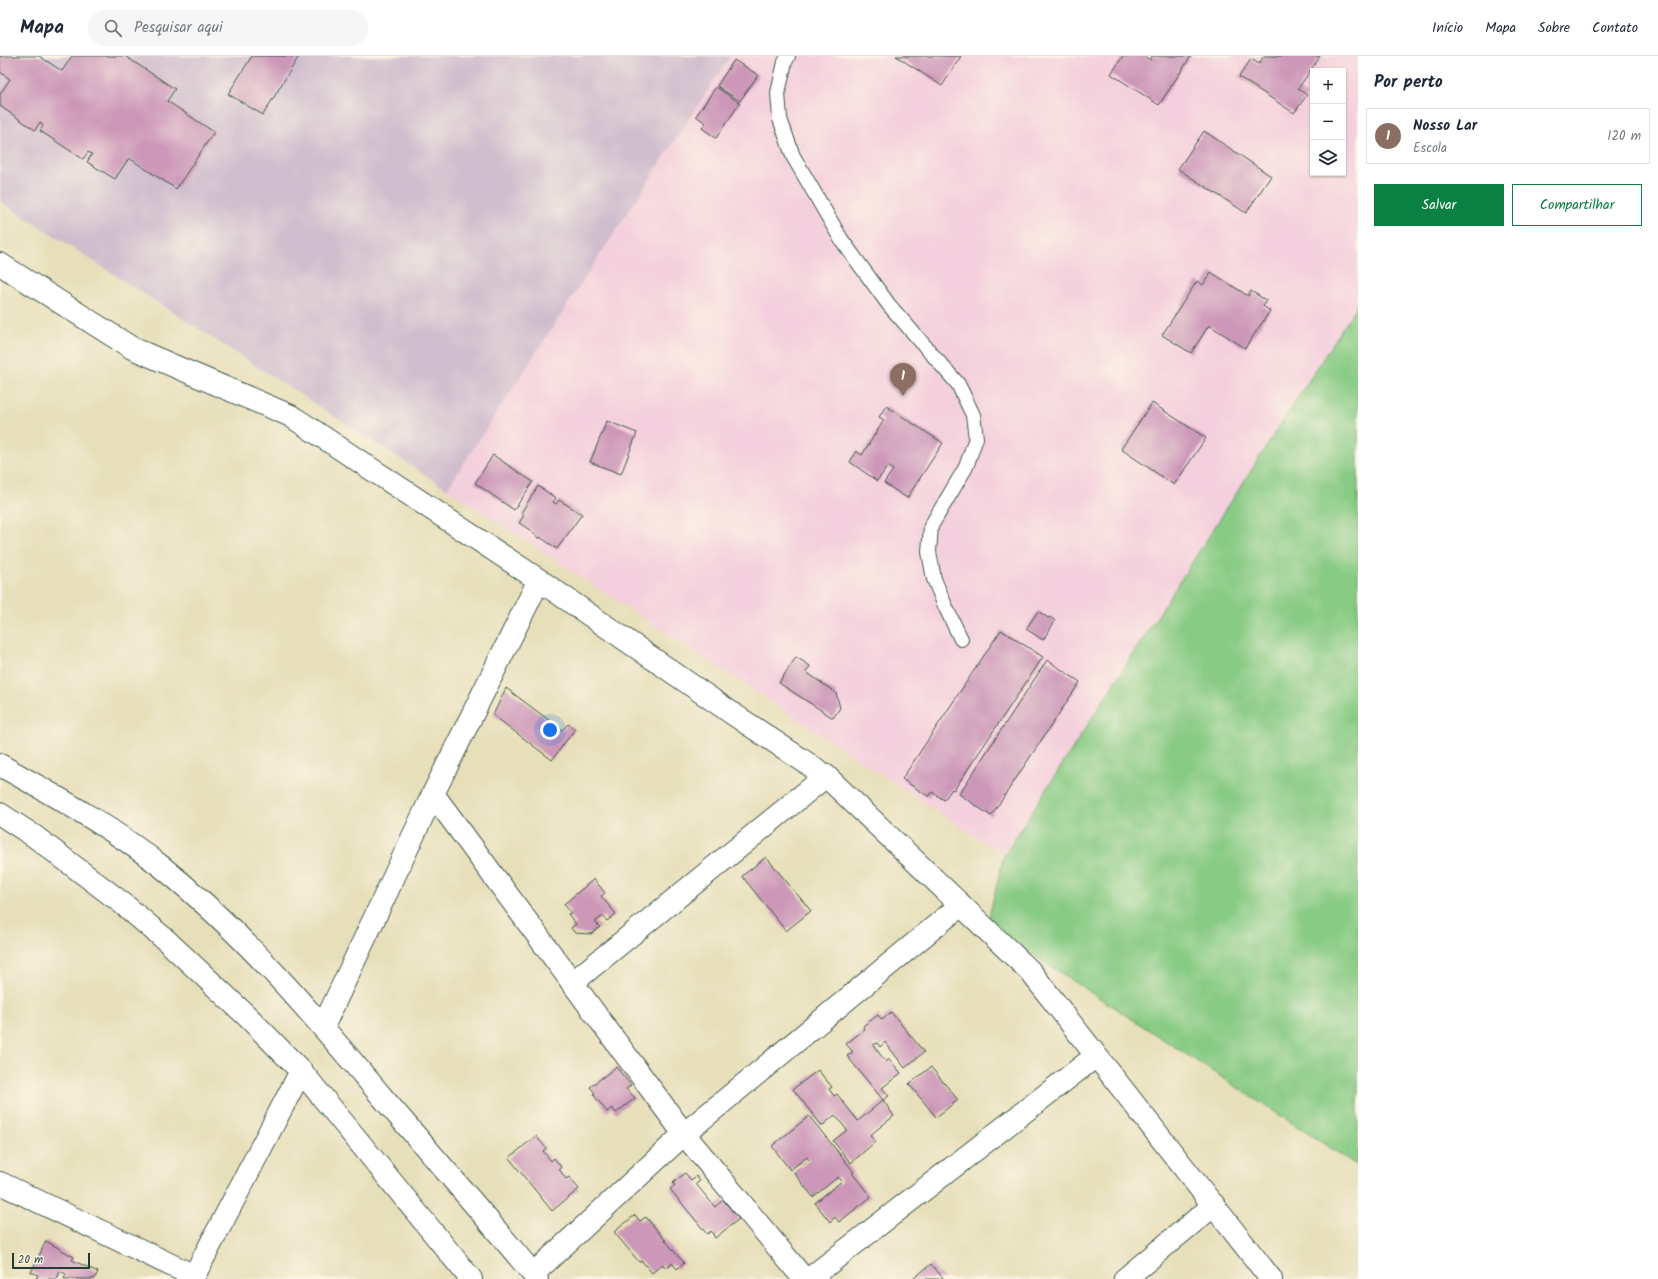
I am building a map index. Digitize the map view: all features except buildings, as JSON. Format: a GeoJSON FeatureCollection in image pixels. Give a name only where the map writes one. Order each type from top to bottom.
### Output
{"type":"FeatureCollection","features":[{"type":"Feature","properties":{"kind":"street"},"geometry":{"type":"LineString","coordinates":[[0,264],[132,348],[291,416],[539,580],[733,714],[826,776],[1030,971],[1271,1279]]}},
{"type":"Feature","properties":{"kind":"street"},"geometry":{"type":"LineString","coordinates":[[323,1027],[433,794],[539,580]]}},
{"type":"Feature","properties":{"kind":"street"},"geometry":{"type":"LineString","coordinates":[[0,764],[125,839],[206,904],[262,961],[323,1027],[535,1277],[684,1134],[961,905]]}},
{"type":"Feature","properties":{"kind":"street"},"geometry":{"type":"LineString","coordinates":[[572,983],[826,776]]}},
{"type":"Feature","properties":{"kind":"street"},"geometry":{"type":"LineString","coordinates":[[433,794],[684,1134],[804,1279]]}},
{"type":"Feature","properties":{"kind":"street"},"geometry":{"type":"LineString","coordinates":[[0,814],[34,836],[122,902],[167,941],[248,1018],[301,1071],[471,1279]]}},
{"type":"Feature","properties":{"kind":"street"},"geometry":{"type":"LineString","coordinates":[[809,1279],[1096,1056]]}},
{"type":"Feature","properties":{"kind":"street"},"geometry":{"type":"LineString","coordinates":[[0,1184],[193,1278],[301,1071]]}},
{"type":"Feature","properties":{"kind":"street"},"geometry":{"type":"LineString","coordinates":[[1125,1279],[1214,1205]]}},
{"type":"Feature","properties":{"kind":"lane"},"geometry":{"type":"LineString","coordinates":[[788,56],[785,62],[778,93],[780,119],[793,156],[840,239],[890,305],[958,384],[974,415],[976,438],[966,466],[931,526],[929,552],[934,578],[946,608],[962,639]]}},
{"type":"Feature","properties":{"kind":"shaded area"},"geometry":{"type":"Polygon","coordinates":[[[0,56],[730,56],[447,489],[0,201],[0,56]]]}},
{"type":"Feature","properties":{"kind":"shaded area"},"geometry":{"type":"Polygon","coordinates":[[[730,56],[1358,56],[1358,304],[1004,855],[447,489],[730,56]]]}},
{"type":"Feature","properties":{"kind":"green space"},"geometry":{"type":"Polygon","coordinates":[[[1358,304],[1358,1166],[987,925],[1004,855],[1358,304]]]}},
{"type":"Feature","properties":{"kind":"place","name":"Nosso Lar"},"geometry":{"type":"Point","coordinates":[903,396]}}]}
